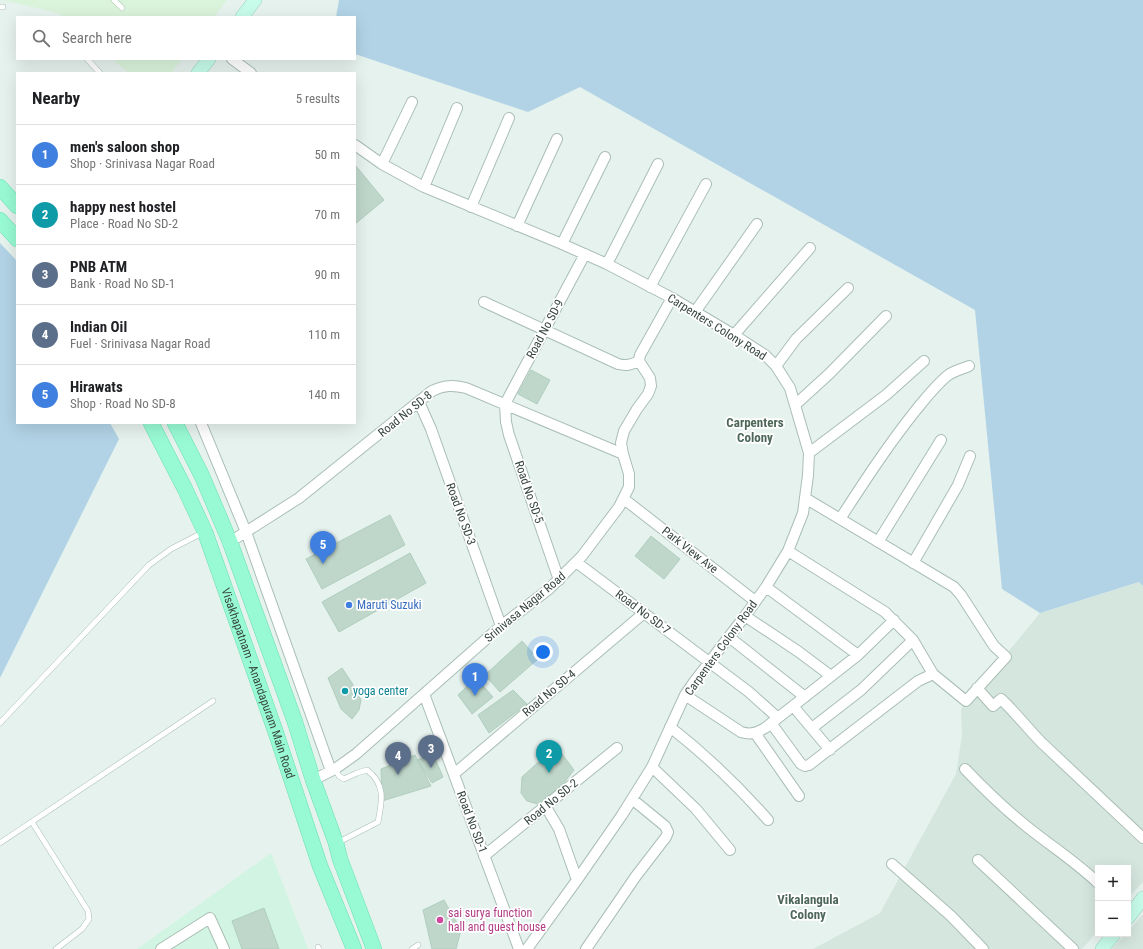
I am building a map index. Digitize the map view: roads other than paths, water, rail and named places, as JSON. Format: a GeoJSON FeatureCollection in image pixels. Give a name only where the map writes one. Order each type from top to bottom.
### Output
{"type":"FeatureCollection","features":[{"type":"Feature","properties":{"kind":"main road"},"geometry":{"type":"LineString","coordinates":[[0,187],[16,205]]}},
{"type":"Feature","properties":{"kind":"main road"},"geometry":{"type":"LineString","coordinates":[[0,220],[16,238]]}},
{"type":"Feature","properties":{"kind":"main road","name":"Visakhapatnam - Anandapuram Main Road"},"geometry":{"type":"LineString","coordinates":[[152,424],[205,532],[276,732],[320,866],[354,949]]}},
{"type":"Feature","properties":{"kind":"main road","name":"Visakhapatnam - Anandapuram Main Road"},"geometry":{"type":"LineString","coordinates":[[176,424],[202,476],[230,542],[295,722],[340,859],[374,949]]}},
{"type":"Feature","properties":{"kind":"street"},"geometry":{"type":"LineString","coordinates":[[243,16],[255,0]]}},
{"type":"Feature","properties":{"kind":"street"},"geometry":{"type":"LineString","coordinates":[[199,72],[208,60]]}},
{"type":"Feature","properties":{"kind":"street"},"geometry":{"type":"LineString","coordinates":[[233,60],[250,72]]}},
{"type":"Feature","properties":{"kind":"street"},"geometry":{"type":"LineString","coordinates":[[382,164],[412,102]]}},
{"type":"Feature","properties":{"kind":"street"},"geometry":{"type":"LineString","coordinates":[[424,187],[457,108]]}},
{"type":"Feature","properties":{"kind":"street"},"geometry":{"type":"LineString","coordinates":[[471,207],[509,118]]}},
{"type":"Feature","properties":{"kind":"street"},"geometry":{"type":"LineString","coordinates":[[517,226],[557,139]]}},
{"type":"Feature","properties":{"kind":"street","name":"Carpenters Colony Road"},"geometry":{"type":"LineString","coordinates":[[356,146],[382,164],[424,187],[607,264],[672,298],[765,355],[776,366],[790,388],[809,453],[808,475],[802,514],[788,551],[766,587],[685,695],[652,766],[632,799],[577,880],[527,949]]}},
{"type":"Feature","properties":{"kind":"street"},"geometry":{"type":"LineString","coordinates":[[562,244],[605,157]]}},
{"type":"Feature","properties":{"kind":"street"},"geometry":{"type":"LineString","coordinates":[[607,264],[658,164]]}},
{"type":"Feature","properties":{"kind":"street"},"geometry":{"type":"LineString","coordinates":[[650,287],[706,184]]}},
{"type":"Feature","properties":{"kind":"street"},"geometry":{"type":"LineString","coordinates":[[695,312],[757,224]]}},
{"type":"Feature","properties":{"kind":"street"},"geometry":{"type":"LineString","coordinates":[[734,335],[810,248]]}},
{"type":"Feature","properties":{"kind":"street","name":"Road No SD-9"},"geometry":{"type":"LineString","coordinates":[[505,404],[585,254]]}},
{"type":"Feature","properties":{"kind":"street"},"geometry":{"type":"LineString","coordinates":[[776,366],[796,339],[848,288]]}},
{"type":"Feature","properties":{"kind":"street"},"geometry":{"type":"LineString","coordinates":[[484,302],[618,364],[630,365],[639,361],[640,355],[672,298]]}},
{"type":"Feature","properties":{"kind":"street"},"geometry":{"type":"LineString","coordinates":[[795,405],[829,374],[886,316]]}},
{"type":"Feature","properties":{"kind":"street","name":"Srinivasa Nagar Road"},"geometry":{"type":"LineString","coordinates":[[313,780],[333,770],[356,754],[501,626],[530,605],[559,580],[603,530],[624,499],[629,487],[629,474],[621,443],[624,432],[637,409],[648,394],[651,386],[650,378],[639,361]]}},
{"type":"Feature","properties":{"kind":"street"},"geometry":{"type":"LineString","coordinates":[[809,453],[886,395],[924,361]]}},
{"type":"Feature","properties":{"kind":"street"},"geometry":{"type":"LineString","coordinates":[[840,519],[871,471],[903,426],[922,403],[948,375],[969,366]]}},
{"type":"Feature","properties":{"kind":"street","name":"Road No SD-8"},"geometry":{"type":"LineString","coordinates":[[230,542],[299,498],[432,391],[446,386],[455,385],[466,388],[623,454]]}},
{"type":"Feature","properties":{"kind":"street","name":"Road No SD-3"},"geometry":{"type":"LineString","coordinates":[[419,402],[431,429],[501,626]]}},
{"type":"Feature","properties":{"kind":"street","name":"Road No SD-5"},"geometry":{"type":"LineString","coordinates":[[505,404],[506,422],[559,580]]}},
{"type":"Feature","properties":{"kind":"street"},"geometry":{"type":"LineString","coordinates":[[201,424],[246,532],[333,770]]}},
{"type":"Feature","properties":{"kind":"street"},"geometry":{"type":"LineString","coordinates":[[878,542],[941,440]]}},
{"type":"Feature","properties":{"kind":"street"},"geometry":{"type":"LineString","coordinates":[[913,563],[958,485],[970,456]]}},
{"type":"Feature","properties":{"kind":"street"},"geometry":{"type":"LineString","coordinates":[[788,551],[885,612],[913,640],[933,674],[966,701],[1006,657],[994,646],[957,590],[805,498]]}},
{"type":"Feature","properties":{"kind":"street","name":"Park View Ave"},"geometry":{"type":"LineString","coordinates":[[624,499],[755,601]]}},
{"type":"Feature","properties":{"kind":"street","name":"Road No SD-7"},"geometry":{"type":"LineString","coordinates":[[576,562],[749,692],[774,721],[801,764],[805,766],[814,763],[830,750]]}},
{"type":"Feature","properties":{"kind":"street"},"geometry":{"type":"LineString","coordinates":[[766,587],[858,655]]}},
{"type":"Feature","properties":{"kind":"street","name":"Road No SD-4"},"geometry":{"type":"LineString","coordinates":[[454,774],[644,613]]}},
{"type":"Feature","properties":{"kind":"street"},"geometry":{"type":"LineString","coordinates":[[745,616],[799,652],[831,676]]}},
{"type":"Feature","properties":{"kind":"street"},"geometry":{"type":"LineString","coordinates":[[685,695],[741,732],[748,734],[755,733],[774,721],[858,655],[894,620]]}},
{"type":"Feature","properties":{"kind":"street"},"geometry":{"type":"LineString","coordinates":[[729,637],[805,697]]}},
{"type":"Feature","properties":{"kind":"street"},"geometry":{"type":"LineString","coordinates":[[812,728],[861,690],[913,640]]}},
{"type":"Feature","properties":{"kind":"street"},"geometry":{"type":"LineString","coordinates":[[793,706],[830,750],[918,681],[933,674]]}},
{"type":"Feature","properties":{"kind":"street"},"geometry":{"type":"LineString","coordinates":[[978,688],[993,706],[1001,699],[1016,713],[1032,734],[1143,838]]}},
{"type":"Feature","properties":{"kind":"street","name":"Road No SD-1"},"geometry":{"type":"LineString","coordinates":[[424,694],[519,949]]}},
{"type":"Feature","properties":{"kind":"street"},"geometry":{"type":"LineString","coordinates":[[670,727],[716,766],[745,794],[768,820]]}},
{"type":"Feature","properties":{"kind":"street"},"geometry":{"type":"LineString","coordinates":[[755,733],[799,796]]}},
{"type":"Feature","properties":{"kind":"street","name":"Road No SD-2"},"geometry":{"type":"LineString","coordinates":[[484,856],[617,748]]}},
{"type":"Feature","properties":{"kind":"street"},"geometry":{"type":"LineString","coordinates":[[652,766],[696,809],[730,850]]}},
{"type":"Feature","properties":{"kind":"street"},"geometry":{"type":"LineString","coordinates":[[965,768],[988,793],[1010,813],[1075,862],[1095,880]]}},
{"type":"Feature","properties":{"kind":"street"},"geometry":{"type":"LineString","coordinates":[[586,949],[636,876],[666,837],[668,832],[664,826],[632,799]]}},
{"type":"Feature","properties":{"kind":"street"},"geometry":{"type":"LineString","coordinates":[[546,807],[559,829],[577,880]]}},
{"type":"Feature","properties":{"kind":"street"},"geometry":{"type":"LineString","coordinates":[[978,860],[1073,949]]}},
{"type":"Feature","properties":{"kind":"street"},"geometry":{"type":"LineString","coordinates":[[892,864],[951,916],[983,949]]}},
{"type":"Feature","properties":{"kind":"street"},"geometry":{"type":"LineString","coordinates":[[1131,912],[1143,898]]}},
{"type":"Feature","properties":{"kind":"street"},"geometry":{"type":"LineString","coordinates":[[161,949],[210,918],[224,949]]}},
{"type":"Feature","properties":{"kind":"street"},"geometry":{"type":"LineString","coordinates":[[1102,949],[1112,937]]}},
{"type":"Feature","properties":{"kind":"lane"},"geometry":{"type":"LineString","coordinates":[[114,0],[122,8]]}},
{"type":"Feature","properties":{"kind":"lane"},"geometry":{"type":"LineString","coordinates":[[88,60],[99,72]]}},
{"type":"Feature","properties":{"kind":"lane"},"geometry":{"type":"LineString","coordinates":[[0,723],[149,565],[171,549],[205,532]]}},
{"type":"Feature","properties":{"kind":"lane"},"geometry":{"type":"LineString","coordinates":[[0,843],[213,701]]}},
{"type":"Feature","properties":{"kind":"lane"},"geometry":{"type":"LineString","coordinates":[[333,770],[344,779],[367,770],[373,775],[380,788],[382,801],[378,822],[336,843]]}},
{"type":"Feature","properties":{"kind":"lane"},"geometry":{"type":"LineString","coordinates":[[32,822],[88,912],[89,918],[82,929],[56,949]]}},
{"type":"Feature","properties":{"kind":"lane"},"geometry":{"type":"LineString","coordinates":[[412,949],[418,945]]}},
{"type":"Feature","properties":{"kind":"place","name":"Hirawats"},"geometry":{"type":"Point","coordinates":[323,564]}},
{"type":"Feature","properties":{"kind":"place","name":"Maruti Suzuki"},"geometry":{"type":"Point","coordinates":[349,605]}},
{"type":"Feature","properties":{"kind":"place","name":"yoga center"},"geometry":{"type":"Point","coordinates":[345,691]}},
{"type":"Feature","properties":{"kind":"place","name":"men's saloon shop"},"geometry":{"type":"Point","coordinates":[475,696]}},
{"type":"Feature","properties":{"kind":"place","name":"PNB ATM"},"geometry":{"type":"Point","coordinates":[431,768]}},
{"type":"Feature","properties":{"kind":"place","name":"happy nest hostel"},"geometry":{"type":"Point","coordinates":[549,773]}},
{"type":"Feature","properties":{"kind":"place","name":"Indian Oil"},"geometry":{"type":"Point","coordinates":[398,775]}},
{"type":"Feature","properties":{"kind":"place","name":"sai surya function hall and guest house"},"geometry":{"type":"Point","coordinates":[440,920]}},
{"type":"Feature","properties":{"kind":"district","name":"Carpenters Colony"},"geometry":{"type":"Point","coordinates":[755,430]}},
{"type":"Feature","properties":{"kind":"district","name":"Vikalangula Colony"},"geometry":{"type":"Point","coordinates":[808,906]}}]}
